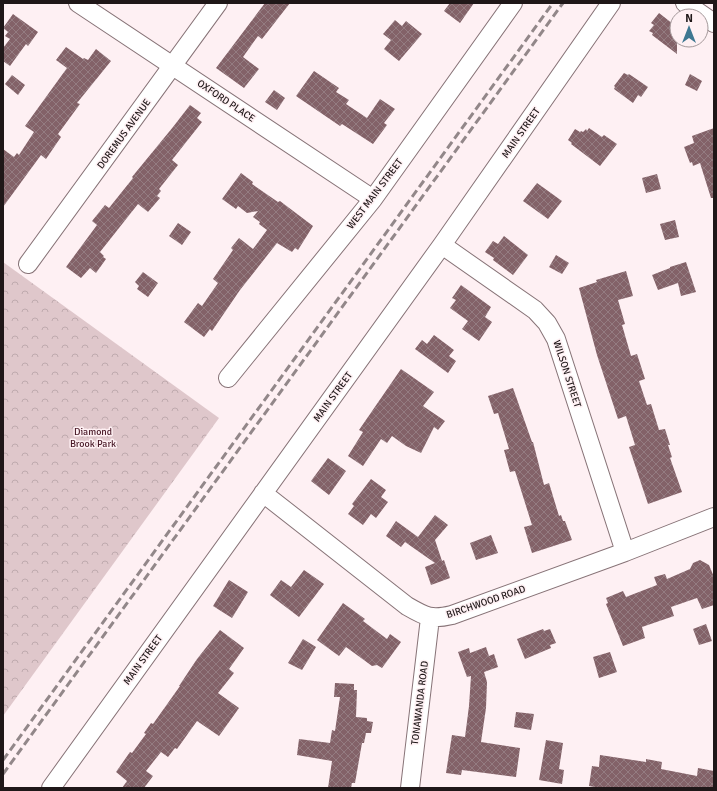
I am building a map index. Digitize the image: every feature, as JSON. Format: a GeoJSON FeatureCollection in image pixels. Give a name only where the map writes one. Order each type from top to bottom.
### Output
{"type":"FeatureCollection","features":[{"type":"Feature","properties":{"kind":"street","name":"OXFORD PLACE"},"geometry":{"type":"LineString","coordinates":[[78,3],[373,199]]}},
{"type":"Feature","properties":{"kind":"street","name":"DOREMUS AVENUE"},"geometry":{"type":"LineString","coordinates":[[28,264],[218,3]]}},
{"type":"Feature","properties":{"kind":"street","name":"WEST MAIN STREET"},"geometry":{"type":"LineString","coordinates":[[228,378],[373,199],[513,3]]}},
{"type":"Feature","properties":{"kind":"street","name":"MAIN STREET"},"geometry":{"type":"LineString","coordinates":[[50,788],[442,245],[611,3]]}},
{"type":"Feature","properties":{"kind":"street"},"geometry":{"type":"LineString","coordinates":[[685,3],[714,23]]}},
{"type":"Feature","properties":{"kind":"street","name":"WILSON STREET"},"geometry":{"type":"LineString","coordinates":[[442,245],[535,310],[547,323],[556,339],[625,552]]}},
{"type":"Feature","properties":{"kind":"street"},"geometry":{"type":"LineString","coordinates":[[263,493],[407,606],[430,618]]}},
{"type":"Feature","properties":{"kind":"street","name":"BIRCHWOOD ROAD"},"geometry":{"type":"LineString","coordinates":[[430,618],[440,618],[452,615],[625,552],[714,517]]}},
{"type":"Feature","properties":{"kind":"street","name":"TONAWANDA ROAD"},"geometry":{"type":"LineString","coordinates":[[410,788],[430,618]]}},
{"type":"Feature","properties":{"kind":"green space","name":"Diamond Brook Park"},"geometry":{"type":"Polygon","coordinates":[[[3,262],[219,418],[3,716],[3,262]]]}},
{"type":"Feature","properties":{"kind":"building"},"geometry":{"type":"Polygon","coordinates":[[[265,3],[290,3],[262,39],[258,36],[243,57],[259,69],[244,88],[216,68],[265,3]]]}},
{"type":"Feature","properties":{"kind":"building"},"geometry":{"type":"Polygon","coordinates":[[[450,3],[474,3],[460,23],[444,11],[450,3]]]}},
{"type":"Feature","properties":{"kind":"building"},"geometry":{"type":"Polygon","coordinates":[[[659,13],[669,21],[669,48],[649,31],[654,25],[651,23],[659,13]]]}},
{"type":"Feature","properties":{"kind":"building"},"geometry":{"type":"Polygon","coordinates":[[[13,14],[38,32],[28,46],[26,44],[10,66],[3,61],[3,48],[10,39],[5,36],[8,32],[3,28],[13,14]]]}},
{"type":"Feature","properties":{"kind":"building"},"geometry":{"type":"Polygon","coordinates":[[[395,20],[402,26],[406,21],[422,34],[399,61],[384,49],[391,40],[383,34],[395,20]]]}},
{"type":"Feature","properties":{"kind":"building"},"geometry":{"type":"Polygon","coordinates":[[[66,47],[83,59],[88,60],[96,49],[111,61],[77,103],[80,104],[58,134],[61,137],[46,159],[41,155],[3,207],[3,149],[14,157],[17,153],[19,155],[34,132],[25,126],[67,68],[56,60],[66,47]]]}},
{"type":"Feature","properties":{"kind":"building"},"geometry":{"type":"Polygon","coordinates":[[[669,48],[677,48],[677,54],[669,48]]]}},
{"type":"Feature","properties":{"kind":"building"},"geometry":{"type":"Polygon","coordinates":[[[314,71],[339,88],[336,92],[349,100],[346,104],[367,118],[380,99],[395,109],[384,123],[387,125],[373,144],[342,124],[340,126],[296,96],[314,71]]]}},
{"type":"Feature","properties":{"kind":"building"},"geometry":{"type":"Polygon","coordinates":[[[624,73],[629,74],[648,87],[641,97],[638,95],[633,103],[614,89],[614,86],[624,73]]]}},
{"type":"Feature","properties":{"kind":"building"},"geometry":{"type":"Polygon","coordinates":[[[690,74],[702,81],[697,91],[685,85],[690,74]]]}},
{"type":"Feature","properties":{"kind":"building"},"geometry":{"type":"Polygon","coordinates":[[[12,75],[25,85],[18,95],[5,84],[12,75]]]}},
{"type":"Feature","properties":{"kind":"building"},"geometry":{"type":"Polygon","coordinates":[[[274,90],[285,98],[277,110],[265,102],[274,90]]]}},
{"type":"Feature","properties":{"kind":"building"},"geometry":{"type":"Polygon","coordinates":[[[190,105],[201,113],[197,118],[202,122],[172,160],[178,165],[159,189],[161,191],[157,196],[160,198],[148,212],[138,204],[100,252],[106,259],[96,273],[90,268],[81,278],[66,267],[97,225],[92,221],[105,205],[109,208],[190,105]]]}},
{"type":"Feature","properties":{"kind":"building"},"geometry":{"type":"Polygon","coordinates":[[[589,128],[602,137],[604,135],[617,144],[600,166],[571,144],[572,143],[568,140],[575,129],[583,132],[586,129],[587,131],[589,128]]]}},
{"type":"Feature","properties":{"kind":"building"},"geometry":{"type":"Polygon","coordinates":[[[714,128],[714,198],[711,198],[700,163],[693,166],[692,162],[690,163],[684,147],[694,143],[692,136],[714,128]]]}},
{"type":"Feature","properties":{"kind":"building"},"geometry":{"type":"Polygon","coordinates":[[[241,173],[253,182],[252,184],[278,202],[280,201],[313,226],[298,250],[295,248],[292,252],[277,243],[240,290],[212,331],[210,329],[204,337],[184,322],[198,303],[202,306],[218,283],[213,279],[233,250],[231,248],[239,238],[253,249],[267,230],[253,217],[258,211],[247,213],[238,206],[236,209],[222,199],[241,173]]]}},
{"type":"Feature","properties":{"kind":"building"},"geometry":{"type":"Polygon","coordinates":[[[657,174],[661,189],[646,193],[642,178],[657,174]]]}},
{"type":"Feature","properties":{"kind":"building"},"geometry":{"type":"Polygon","coordinates":[[[537,183],[562,201],[548,219],[523,201],[537,183]]]}},
{"type":"Feature","properties":{"kind":"building"},"geometry":{"type":"Polygon","coordinates":[[[675,220],[679,237],[665,240],[660,224],[675,220]]]}},
{"type":"Feature","properties":{"kind":"building"},"geometry":{"type":"Polygon","coordinates":[[[178,223],[191,232],[182,245],[169,236],[178,223]]]}},
{"type":"Feature","properties":{"kind":"building"},"geometry":{"type":"Polygon","coordinates":[[[504,236],[528,255],[513,275],[485,252],[493,241],[498,244],[504,236]]]}},
{"type":"Feature","properties":{"kind":"building"},"geometry":{"type":"Polygon","coordinates":[[[556,255],[569,263],[562,274],[549,267],[556,255]]]}},
{"type":"Feature","properties":{"kind":"building"},"geometry":{"type":"Polygon","coordinates":[[[686,262],[696,292],[681,296],[678,283],[658,290],[652,275],[686,262]]]}},
{"type":"Feature","properties":{"kind":"building"},"geometry":{"type":"Polygon","coordinates":[[[626,271],[633,296],[618,300],[625,324],[622,325],[631,356],[637,354],[645,379],[639,381],[647,405],[651,404],[659,430],[665,429],[670,445],[668,445],[672,457],[670,458],[682,492],[648,504],[629,447],[635,445],[626,416],[618,419],[597,355],[579,288],[597,282],[596,280],[626,271]]]}},
{"type":"Feature","properties":{"kind":"building"},"geometry":{"type":"Polygon","coordinates":[[[143,272],[158,283],[148,297],[137,289],[139,286],[135,282],[143,272]]]}},
{"type":"Feature","properties":{"kind":"building"},"geometry":{"type":"Polygon","coordinates":[[[461,285],[491,307],[485,317],[492,322],[479,341],[462,329],[468,321],[450,308],[456,300],[452,298],[461,285]]]}},
{"type":"Feature","properties":{"kind":"building"},"geometry":{"type":"Polygon","coordinates":[[[434,335],[454,350],[449,356],[456,361],[448,373],[415,349],[422,340],[427,344],[434,335]]]}},
{"type":"Feature","properties":{"kind":"building"},"geometry":{"type":"Polygon","coordinates":[[[401,369],[434,392],[423,406],[445,421],[438,430],[434,427],[421,453],[406,446],[392,436],[387,443],[381,439],[363,466],[348,456],[363,432],[359,430],[401,369]]]}},
{"type":"Feature","properties":{"kind":"building"},"geometry":{"type":"Polygon","coordinates":[[[513,388],[533,442],[544,485],[549,483],[559,516],[561,515],[563,521],[565,521],[572,540],[532,553],[524,527],[532,525],[515,471],[510,472],[504,450],[509,449],[498,413],[494,414],[488,396],[513,388]]]}},
{"type":"Feature","properties":{"kind":"building"},"geometry":{"type":"Polygon","coordinates":[[[328,458],[346,471],[329,495],[311,481],[328,458]]]}},
{"type":"Feature","properties":{"kind":"building"},"geometry":{"type":"Polygon","coordinates":[[[371,479],[386,490],[381,497],[388,502],[376,518],[371,514],[363,525],[348,514],[354,506],[352,504],[371,479]]]}},
{"type":"Feature","properties":{"kind":"building"},"geometry":{"type":"Polygon","coordinates":[[[435,515],[448,525],[435,540],[450,578],[431,585],[425,567],[435,563],[405,542],[401,547],[386,536],[396,521],[418,537],[435,515]]]}},
{"type":"Feature","properties":{"kind":"building"},"geometry":{"type":"Polygon","coordinates":[[[491,535],[498,553],[476,560],[470,543],[491,535]]]}},
{"type":"Feature","properties":{"kind":"building"},"geometry":{"type":"Polygon","coordinates":[[[700,560],[709,565],[714,577],[714,605],[702,609],[697,598],[671,607],[674,616],[642,627],[645,638],[623,646],[606,604],[608,603],[606,598],[623,591],[626,597],[657,585],[654,577],[665,574],[667,579],[690,569],[693,563],[700,560]]]}},
{"type":"Feature","properties":{"kind":"building"},"geometry":{"type":"Polygon","coordinates":[[[304,570],[324,584],[299,617],[270,595],[281,580],[291,587],[304,570]]]}},
{"type":"Feature","properties":{"kind":"building"},"geometry":{"type":"Polygon","coordinates":[[[229,580],[248,592],[232,618],[213,606],[229,580]]]}},
{"type":"Feature","properties":{"kind":"building"},"geometry":{"type":"Polygon","coordinates":[[[343,603],[365,619],[363,621],[387,639],[390,634],[401,642],[382,668],[377,665],[372,666],[346,647],[339,656],[317,640],[343,603]]]}},
{"type":"Feature","properties":{"kind":"building"},"geometry":{"type":"Polygon","coordinates":[[[706,624],[712,641],[699,645],[693,629],[706,624]]]}},
{"type":"Feature","properties":{"kind":"building"},"geometry":{"type":"Polygon","coordinates":[[[543,629],[544,631],[550,629],[556,643],[550,645],[551,648],[525,659],[517,639],[543,629]]]}},
{"type":"Feature","properties":{"kind":"building"},"geometry":{"type":"Polygon","coordinates":[[[220,630],[244,648],[229,669],[234,673],[218,693],[239,708],[219,736],[197,721],[177,749],[175,748],[168,757],[161,752],[146,771],[153,776],[144,788],[122,788],[127,781],[116,772],[130,752],[132,753],[146,734],[144,733],[151,723],[153,724],[197,659],[220,630]]]}},
{"type":"Feature","properties":{"kind":"building"},"geometry":{"type":"Polygon","coordinates":[[[303,639],[316,647],[302,670],[288,663],[303,639]]]}},
{"type":"Feature","properties":{"kind":"building"},"geometry":{"type":"Polygon","coordinates":[[[486,647],[489,656],[494,654],[498,667],[484,672],[487,682],[486,708],[481,742],[520,748],[516,777],[462,770],[461,775],[446,773],[452,735],[465,737],[469,706],[471,676],[467,677],[458,652],[469,648],[470,653],[486,647]]]}},
{"type":"Feature","properties":{"kind":"building"},"geometry":{"type":"Polygon","coordinates":[[[610,652],[617,672],[599,678],[593,657],[610,652]]]}},
{"type":"Feature","properties":{"kind":"building"},"geometry":{"type":"Polygon","coordinates":[[[335,683],[354,684],[354,690],[357,690],[356,717],[367,718],[367,721],[373,722],[371,733],[366,733],[364,743],[362,743],[355,783],[352,783],[351,788],[328,788],[332,761],[297,755],[299,739],[330,743],[332,730],[335,731],[340,697],[334,697],[335,683]]]}},
{"type":"Feature","properties":{"kind":"building"},"geometry":{"type":"Polygon","coordinates":[[[516,712],[534,714],[531,730],[514,727],[516,712]]]}},
{"type":"Feature","properties":{"kind":"building"},"geometry":{"type":"Polygon","coordinates":[[[546,740],[563,743],[559,769],[564,770],[562,784],[539,780],[546,740]]]}},
{"type":"Feature","properties":{"kind":"building"},"geometry":{"type":"Polygon","coordinates":[[[600,755],[646,762],[646,759],[662,762],[661,769],[697,776],[698,768],[714,771],[714,788],[601,788],[589,786],[592,766],[599,767],[600,755]]]}},
{"type":"Feature","properties":{"kind":"railway"},"geometry":{"type":"LineString","coordinates":[[3,760],[553,3]]}},
{"type":"Feature","properties":{"kind":"railway"},"geometry":{"type":"LineString","coordinates":[[3,774],[563,3]]}}]}
